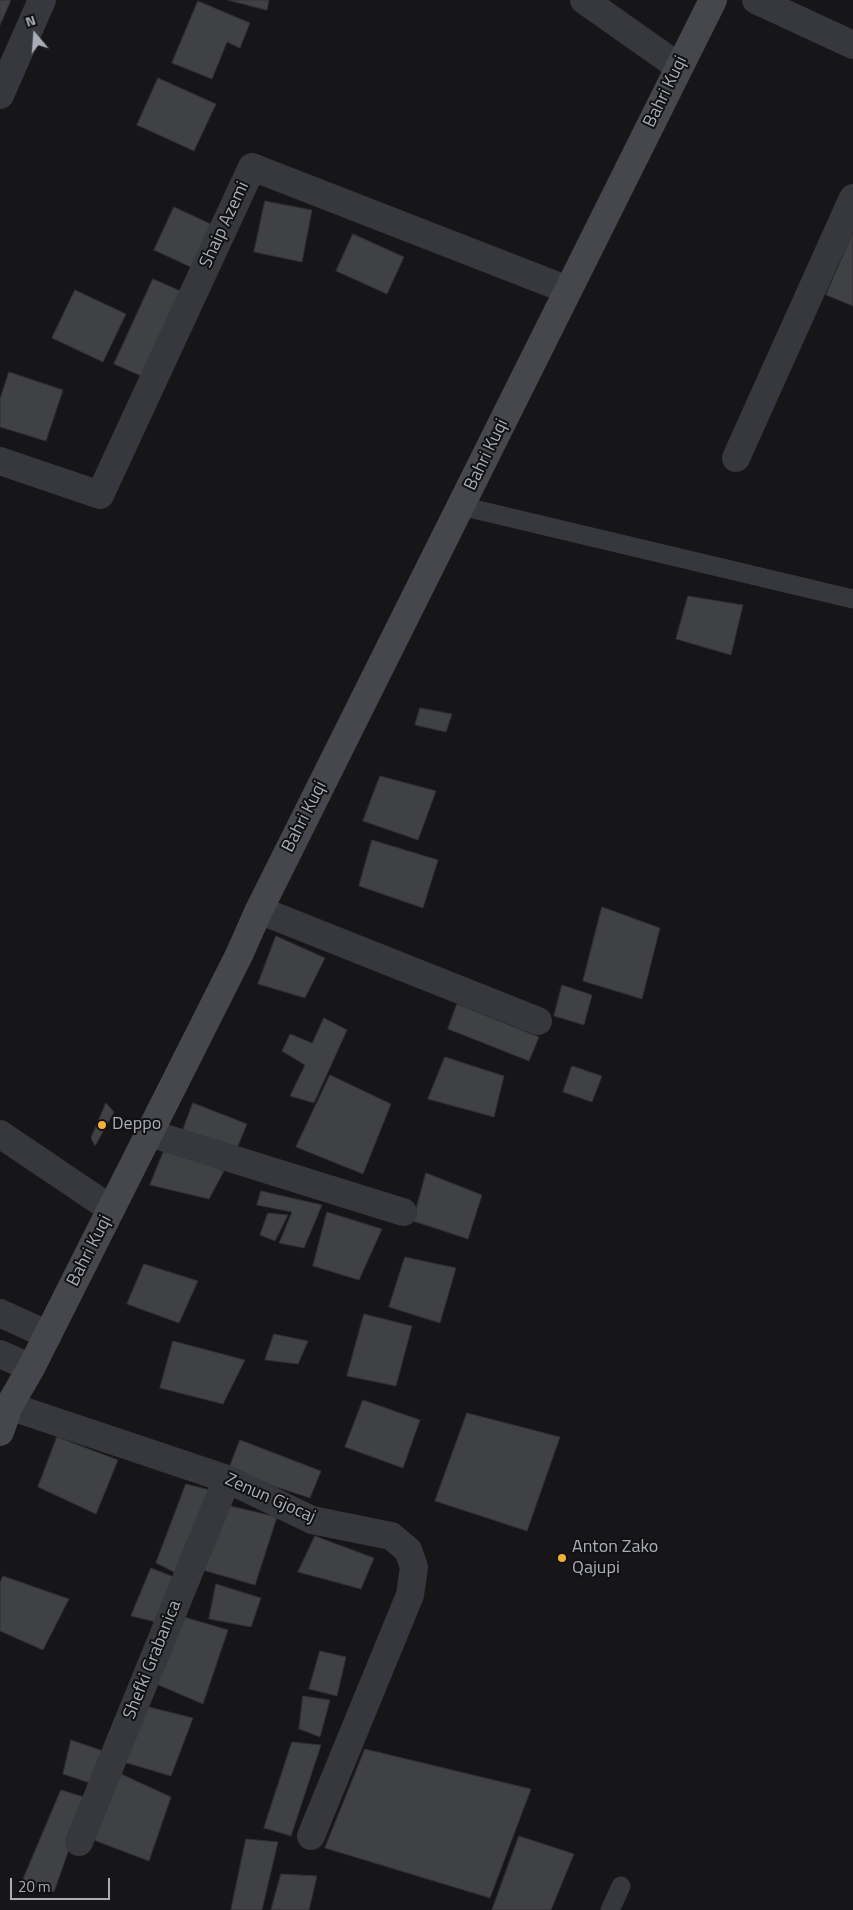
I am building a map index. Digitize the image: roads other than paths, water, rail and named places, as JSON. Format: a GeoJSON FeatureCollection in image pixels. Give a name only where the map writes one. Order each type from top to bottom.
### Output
{"type":"FeatureCollection","features":[{"type":"Feature","properties":{"kind":"street"},"geometry":{"type":"LineString","coordinates":[[0,95],[42,0]]}},
{"type":"Feature","properties":{"kind":"street"},"geometry":{"type":"LineString","coordinates":[[584,0],[679,68]]}},
{"type":"Feature","properties":{"kind":"street","name":"Bahri Kuqi"},"geometry":{"type":"LineString","coordinates":[[0,1432],[9,1406],[48,1335],[239,955],[259,910],[713,0]]}},
{"type":"Feature","properties":{"kind":"street"},"geometry":{"type":"LineString","coordinates":[[756,0],[853,45]]}},
{"type":"Feature","properties":{"kind":"street","name":"Shaip Azemi"},"geometry":{"type":"LineString","coordinates":[[0,461],[100,495],[252,167],[568,290]]}},
{"type":"Feature","properties":{"kind":"street"},"geometry":{"type":"LineString","coordinates":[[736,458],[853,198]]}},
{"type":"Feature","properties":{"kind":"street"},"geometry":{"type":"LineString","coordinates":[[259,910],[538,1020]]}},
{"type":"Feature","properties":{"kind":"street"},"geometry":{"type":"LineString","coordinates":[[149,1133],[402,1212]]}},
{"type":"Feature","properties":{"kind":"street"},"geometry":{"type":"LineString","coordinates":[[0,1134],[111,1209]]}},
{"type":"Feature","properties":{"kind":"street"},"geometry":{"type":"LineString","coordinates":[[0,1313],[48,1335]]}},
{"type":"Feature","properties":{"kind":"street"},"geometry":{"type":"LineString","coordinates":[[0,1354],[31,1368]]}},
{"type":"Feature","properties":{"kind":"street","name":"Zenun Gjocaj"},"geometry":{"type":"LineString","coordinates":[[9,1406],[227,1478],[312,1520],[391,1536],[408,1550],[414,1568],[410,1595],[311,1836]]}},
{"type":"Feature","properties":{"kind":"street","name":"Shefki Grabanica"},"geometry":{"type":"LineString","coordinates":[[79,1842],[227,1478]]}},
{"type":"Feature","properties":{"kind":"lane"},"geometry":{"type":"LineString","coordinates":[[461,506],[853,599]]}},
{"type":"Feature","properties":{"kind":"lane"},"geometry":{"type":"LineString","coordinates":[[610,1910],[622,1886]]}},
{"type":"Feature","properties":{"kind":"place","name":"Deppo"},"geometry":{"type":"Point","coordinates":[102,1125]}},
{"type":"Feature","properties":{"kind":"place","name":"Anton Zako Qajupi"},"geometry":{"type":"Point","coordinates":[562,1558]}}]}
